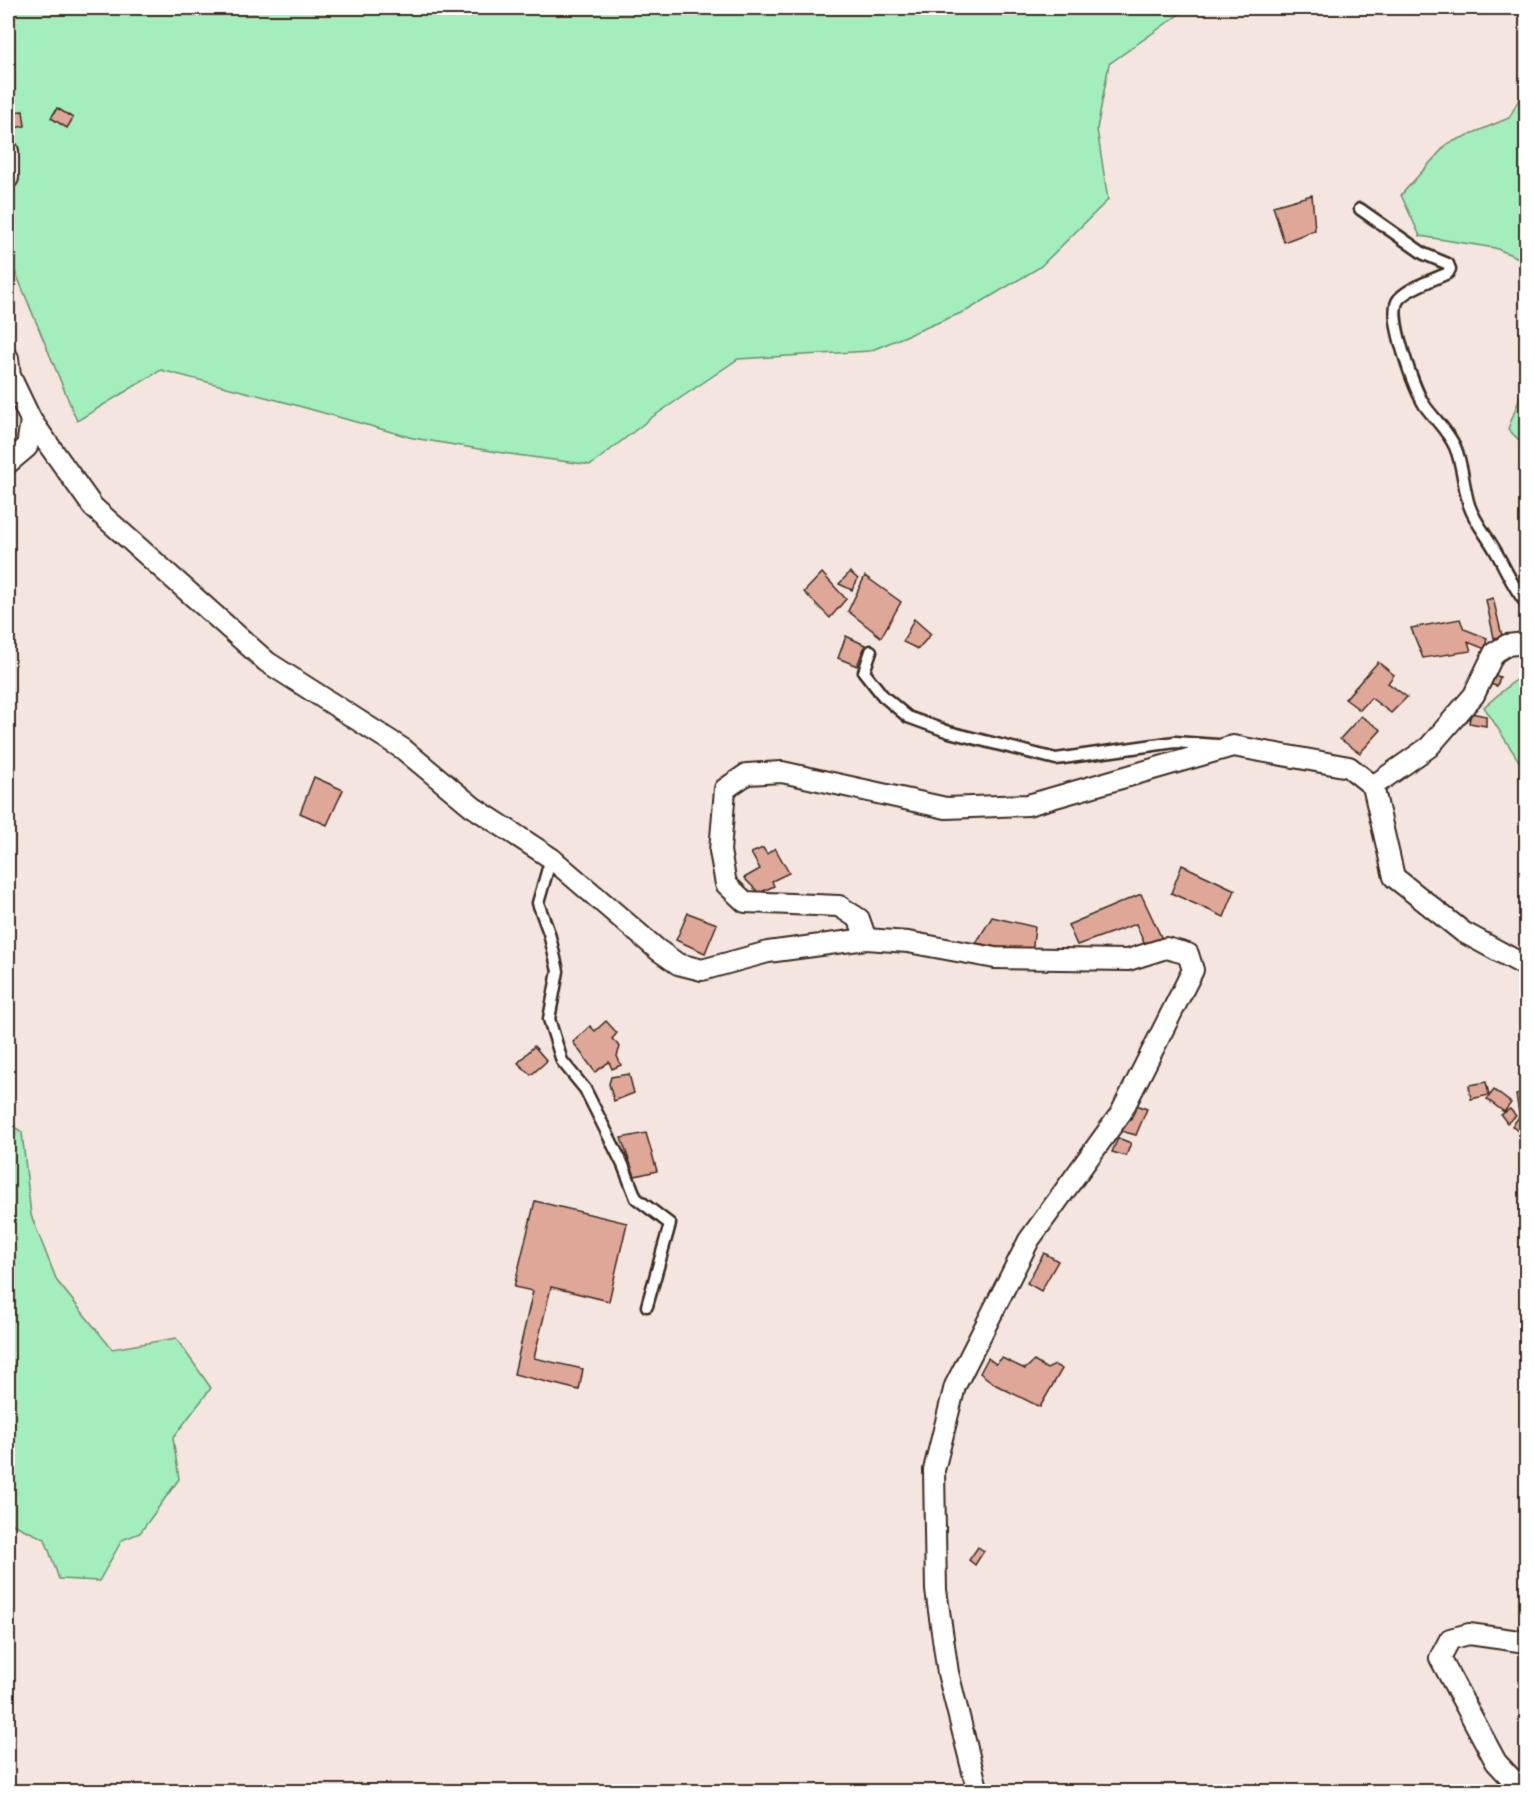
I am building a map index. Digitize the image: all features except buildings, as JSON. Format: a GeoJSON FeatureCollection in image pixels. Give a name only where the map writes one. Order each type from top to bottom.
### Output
{"type":"FeatureCollection","features":[{"type":"Feature","properties":{"kind":"street"},"geometry":{"type":"LineString","coordinates":[[8,151],[8,177]]}},
{"type":"Feature","properties":{"kind":"street"},"geometry":{"type":"LineString","coordinates":[[8,370],[31,420],[93,507],[267,662],[403,749],[473,807],[550,858],[658,950],[678,964],[702,970],[768,952],[866,939],[908,942],[995,958],[1128,960],[1166,948],[1188,954],[1193,970],[1121,1113],[1029,1240],[955,1386],[934,1470],[936,1590],[948,1673],[978,1791]]}},
{"type":"Feature","properties":{"kind":"street"},"geometry":{"type":"LineString","coordinates":[[8,463],[27,447],[31,420]]}},
{"type":"Feature","properties":{"kind":"street"},"geometry":{"type":"LineString","coordinates":[[1373,786],[1429,747],[1473,695],[1494,652],[1507,645],[1527,643]]}},
{"type":"Feature","properties":{"kind":"street"},"geometry":{"type":"LineString","coordinates":[[866,939],[859,919],[839,906],[745,902],[726,884],[720,851],[725,789],[747,774],[782,772],[946,808],[1028,805],[1233,746],[1349,767],[1373,786],[1394,877],[1463,932],[1527,966]]}},
{"type":"Feature","properties":{"kind":"street"},"geometry":{"type":"LineString","coordinates":[[1524,1791],[1496,1762],[1440,1658],[1450,1639],[1469,1634],[1527,1642]]}},
{"type":"Feature","properties":{"kind":"lane"},"geometry":{"type":"LineString","coordinates":[[1360,209],[1424,254],[1448,264],[1450,269],[1448,273],[1401,295],[1396,303],[1394,317],[1398,335],[1424,405],[1449,435],[1459,456],[1469,505],[1478,525],[1495,549],[1514,587],[1527,603]]}},
{"type":"Feature","properties":{"kind":"lane"},"geometry":{"type":"LineString","coordinates":[[871,651],[864,672],[883,696],[908,717],[950,732],[1056,759],[1175,742],[1233,746]]}},
{"type":"Feature","properties":{"kind":"lane"},"geometry":{"type":"LineString","coordinates":[[550,858],[538,903],[549,933],[558,971],[549,1019],[562,1061],[585,1089],[623,1165],[636,1198],[670,1224],[647,1306]]}},
{"type":"Feature","properties":{"kind":"green space"},"geometry":{"type":"Polygon","coordinates":[[[14,8],[1188,8],[1109,64],[1097,129],[1108,200],[1040,267],[968,310],[870,351],[738,359],[651,418],[591,465],[413,438],[161,370],[77,421],[13,266],[14,8]]]}},
{"type":"Feature","properties":{"kind":"green space"},"geometry":{"type":"Polygon","coordinates":[[[1526,86],[1526,261],[1495,248],[1420,236],[1401,195],[1447,144],[1509,118],[1526,86]]]}},
{"type":"Feature","properties":{"kind":"green space"},"geometry":{"type":"Polygon","coordinates":[[[1526,381],[1526,447],[1508,429],[1526,381]]]}},
{"type":"Feature","properties":{"kind":"green space"},"geometry":{"type":"Polygon","coordinates":[[[1526,671],[1526,772],[1484,707],[1526,671]]]}},
{"type":"Feature","properties":{"kind":"green space"},"geometry":{"type":"Polygon","coordinates":[[[8,1123],[22,1132],[31,1215],[57,1281],[112,1349],[176,1338],[211,1388],[173,1438],[179,1479],[140,1533],[122,1540],[99,1581],[59,1579],[45,1539],[8,1522],[8,1123]]]}}]}
